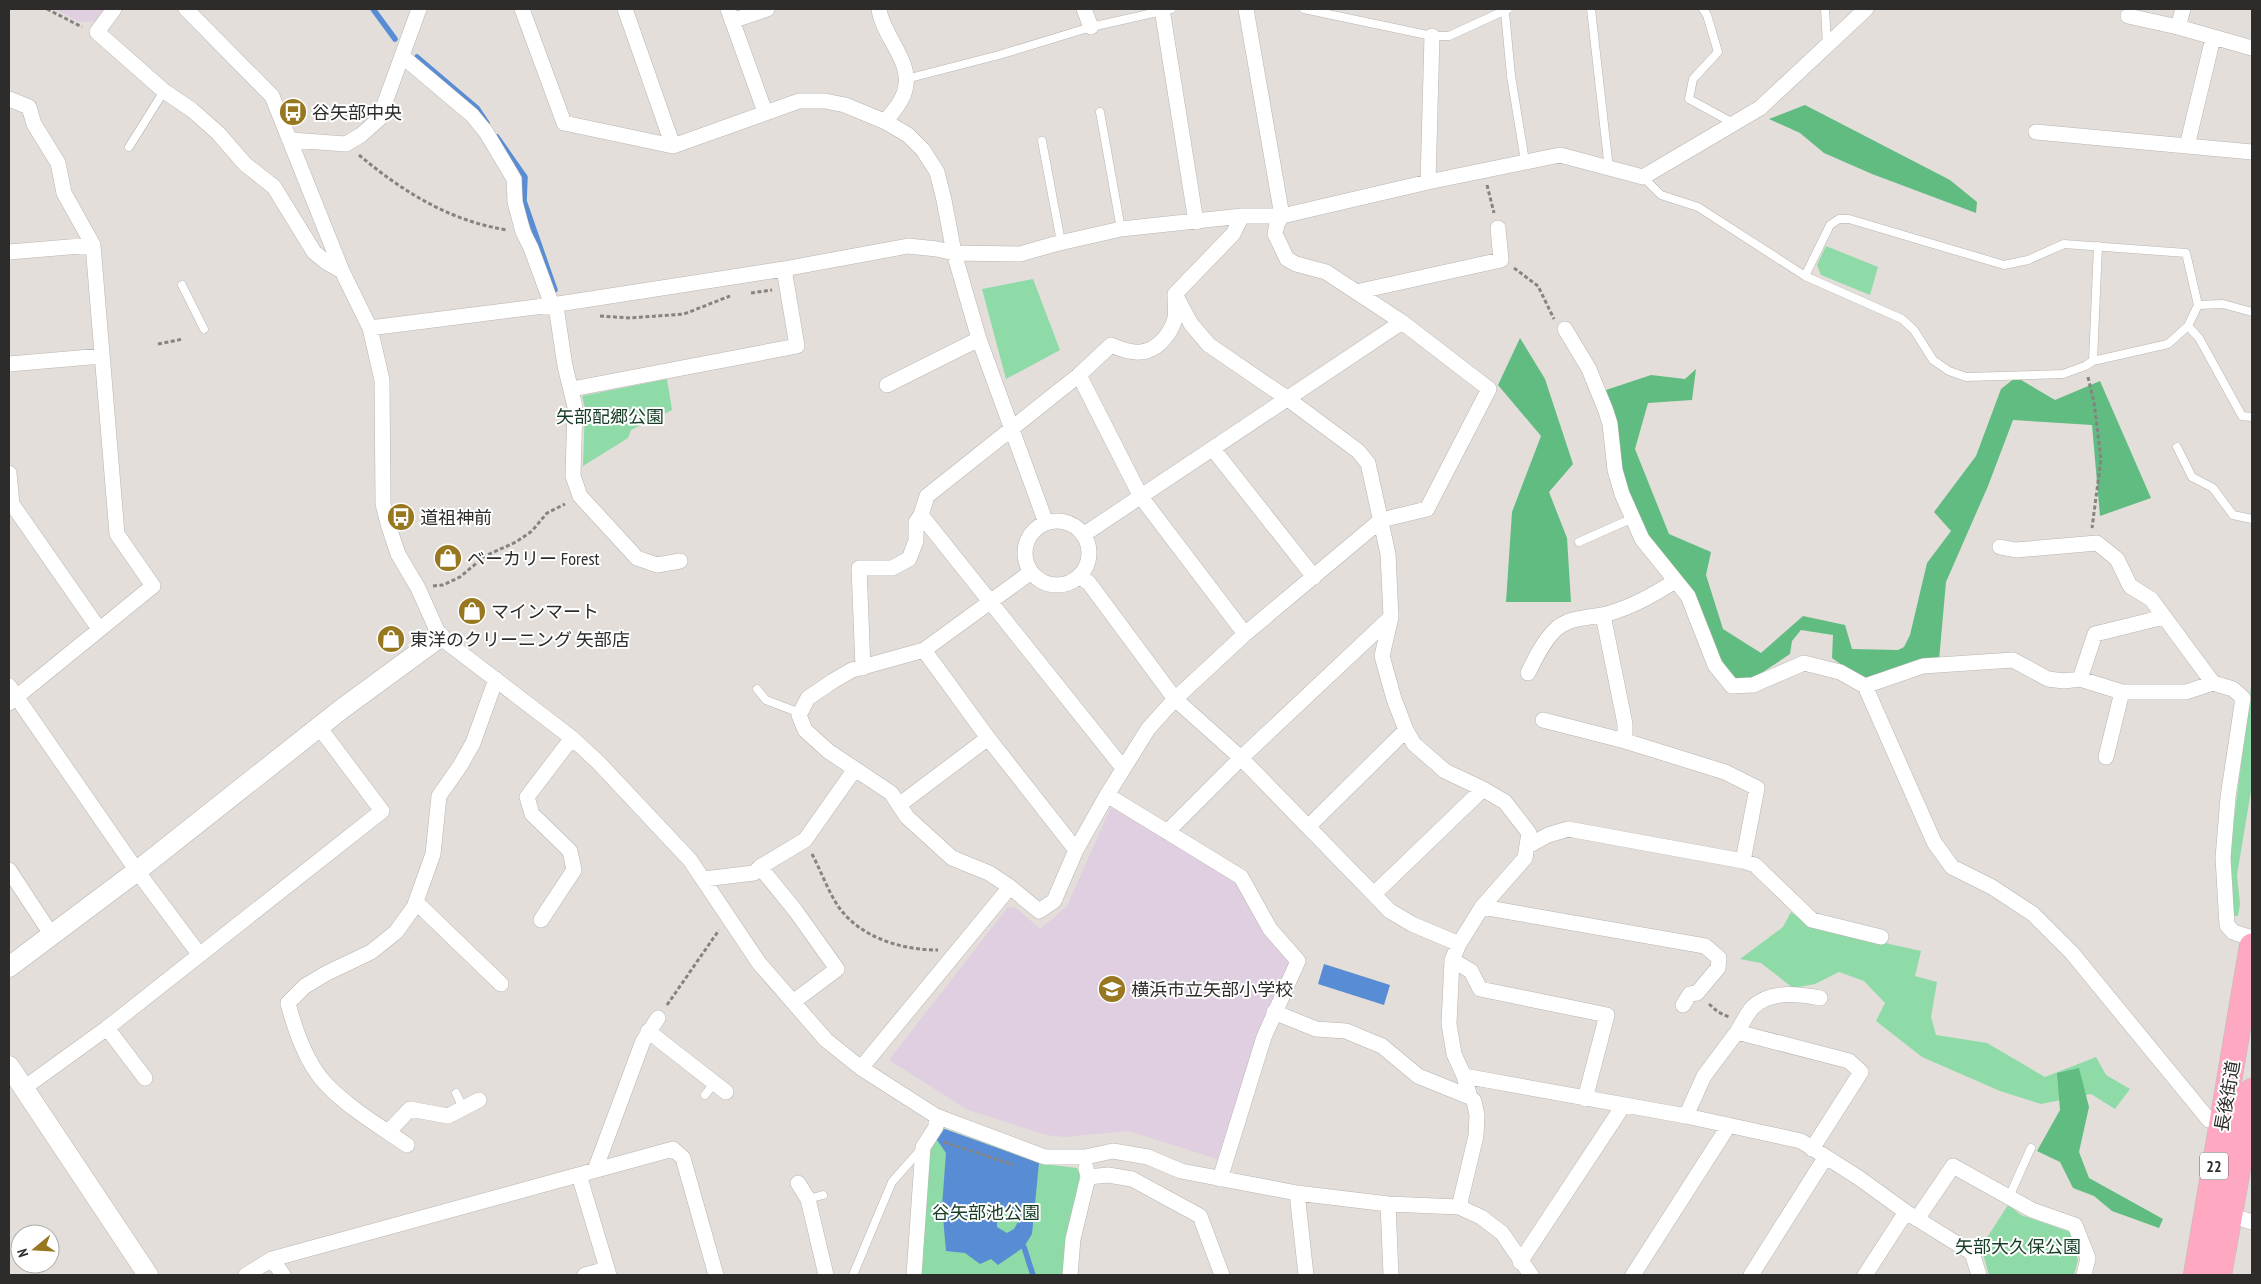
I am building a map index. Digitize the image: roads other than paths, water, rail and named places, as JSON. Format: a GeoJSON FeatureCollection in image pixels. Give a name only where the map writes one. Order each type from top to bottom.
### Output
{"type":"FeatureCollection","features":[{"type":"Feature","properties":{"kind":"main road","name":"長後街道"},"geometry":{"type":"LineString","coordinates":[[2219,1275],[2217,1212],[2222,1123],[2244,1046],[2252,946]]}},
{"type":"Feature","properties":{"kind":"main road","name":"長後街道"},"geometry":{"type":"LineString","coordinates":[[2196,1275],[2217,1212],[2252,1091]]}},
{"type":"Feature","properties":{"kind":"street"},"geometry":{"type":"LineString","coordinates":[[114,9],[97,32],[164,91],[192,110],[218,133],[245,164],[274,187],[314,252],[326,262],[342,271]]}},
{"type":"Feature","properties":{"kind":"street"},"geometry":{"type":"LineString","coordinates":[[186,9],[272,96],[342,271],[370,328],[382,380],[384,504],[398,554],[418,588],[440,636],[572,738],[599,763],[690,860],[759,963],[826,1040],[861,1068],[936,1116],[1045,1157],[1084,1157],[1113,1151],[1148,1157],[1181,1171],[1296,1194],[1388,1204],[1459,1207],[1481,1217],[1502,1233],[1520,1262],[1531,1275]]}},
{"type":"Feature","properties":{"kind":"street"},"geometry":{"type":"LineString","coordinates":[[291,140],[346,144],[361,135],[379,119],[419,9]]}},
{"type":"Feature","properties":{"kind":"street"},"geometry":{"type":"LineString","coordinates":[[522,9],[564,123],[673,146],[799,101],[825,100],[845,105],[886,122],[908,135],[923,150],[937,172],[954,253],[978,339],[1046,523]]}},
{"type":"Feature","properties":{"kind":"street"},"geometry":{"type":"LineString","coordinates":[[625,9],[673,146]]}},
{"type":"Feature","properties":{"kind":"street"},"geometry":{"type":"LineString","coordinates":[[765,112],[730,15],[767,9]]}},
{"type":"Feature","properties":{"kind":"street"},"geometry":{"type":"LineString","coordinates":[[879,9],[885,30],[904,64],[906,78],[901,100],[892,110],[886,122]]}},
{"type":"Feature","properties":{"kind":"street"},"geometry":{"type":"LineString","coordinates":[[1084,9],[1091,27]]}},
{"type":"Feature","properties":{"kind":"street"},"geometry":{"type":"LineString","coordinates":[[1165,9],[1196,222]]}},
{"type":"Feature","properties":{"kind":"street"},"geometry":{"type":"LineString","coordinates":[[1031,572],[924,650],[852,670],[808,698],[800,713],[805,730],[828,751],[891,793],[907,818],[952,858],[989,874],[1010,887],[1039,911],[1054,901],[1076,850],[1123,768],[1148,729],[1175,699],[1245,634],[1381,520],[1427,509],[1489,389],[1402,322],[1326,272],[1296,264],[1287,259],[1274,234],[1276,224],[1282,216],[1246,9]]}},
{"type":"Feature","properties":{"kind":"street"},"geometry":{"type":"LineString","coordinates":[[370,328],[552,305],[784,269],[908,246],[954,253],[1020,254],[1061,242],[1121,229],[1242,216],[1282,216],[1560,154],[1643,177],[1760,108],[1866,9]]}},
{"type":"Feature","properties":{"kind":"street"},"geometry":{"type":"LineString","coordinates":[[2178,27],[2183,9]]}},
{"type":"Feature","properties":{"kind":"street"},"geometry":{"type":"LineString","coordinates":[[2128,16],[2178,27],[2252,48]]}},
{"type":"Feature","properties":{"kind":"street"},"geometry":{"type":"LineString","coordinates":[[1428,182],[1432,36]]}},
{"type":"Feature","properties":{"kind":"street"},"geometry":{"type":"LineString","coordinates":[[2187,146],[2213,38]]}},
{"type":"Feature","properties":{"kind":"street"},"geometry":{"type":"LineString","coordinates":[[402,56],[472,116],[486,132],[514,179],[515,202],[523,232],[532,248],[552,305],[557,313],[565,366],[575,407],[573,476],[580,496],[637,558],[657,565],[680,561]]}},
{"type":"Feature","properties":{"kind":"street"},"geometry":{"type":"LineString","coordinates":[[9,99],[29,107],[34,124],[58,162],[64,193],[93,245],[117,534],[153,586],[11,696],[199,954]]}},
{"type":"Feature","properties":{"kind":"street"},"geometry":{"type":"LineString","coordinates":[[2036,132],[2252,152]]}},
{"type":"Feature","properties":{"kind":"street"},"geometry":{"type":"LineString","coordinates":[[863,668],[859,568],[892,568],[909,560],[916,541],[916,522],[922,514],[926,496],[1079,375],[1110,346],[1128,352],[1142,353],[1157,347],[1170,332],[1175,319],[1175,294],[1233,234],[1242,216]]}},
{"type":"Feature","properties":{"kind":"street"},"geometry":{"type":"LineString","coordinates":[[1356,292],[1501,260],[1498,228]]}},
{"type":"Feature","properties":{"kind":"street"},"geometry":{"type":"LineString","coordinates":[[9,252],[93,245]]}},
{"type":"Feature","properties":{"kind":"street"},"geometry":{"type":"LineString","coordinates":[[572,389],[797,346],[784,269]]}},
{"type":"Feature","properties":{"kind":"street"},"geometry":{"type":"LineString","coordinates":[[1175,294],[1191,324],[1208,345],[1288,399],[1358,451],[1368,462],[1388,554],[1391,617],[1382,656],[1394,699],[1406,730],[1414,744],[1445,772],[1483,789],[1505,802],[1529,833],[1526,858],[1482,907],[1459,944],[1452,960],[1449,1024],[1454,1054],[1464,1076],[1470,1097]]}},
{"type":"Feature","properties":{"kind":"street"},"geometry":{"type":"LineString","coordinates":[[1083,535],[1402,322]]}},
{"type":"Feature","properties":{"kind":"street"},"geometry":{"type":"LineString","coordinates":[[1565,328],[1589,369],[1606,412],[1610,424],[1615,470],[1622,494],[1642,538],[1688,596],[1715,665],[1732,686],[1753,685],[1804,663],[1840,672],[1865,686],[1934,842],[1952,868],[1992,887],[2033,914],[2072,953],[2209,1120],[2222,1123]]}},
{"type":"Feature","properties":{"kind":"street"},"geometry":{"type":"LineString","coordinates":[[887,385],[978,339]]}},
{"type":"Feature","properties":{"kind":"street"},"geometry":{"type":"LineString","coordinates":[[9,364],[102,356]]}},
{"type":"Feature","properties":{"kind":"street"},"geometry":{"type":"LineString","coordinates":[[1079,375],[1142,497],[1245,634]]}},
{"type":"Feature","properties":{"kind":"street"},"geometry":{"type":"LineString","coordinates":[[1213,449],[1314,577]]}},
{"type":"Feature","properties":{"kind":"street"},"geometry":{"type":"LineString","coordinates":[[9,473],[12,504],[99,629]]}},
{"type":"Feature","properties":{"kind":"street"},"geometry":{"type":"LineString","coordinates":[[922,514],[1123,768]]}},
{"type":"Feature","properties":{"kind":"street"},"geometry":{"type":"LineString","coordinates":[[1066,522],[1083,535],[1088,545],[1086,567],[1079,576],[1070,582],[1060,585],[1049,584],[1039,580],[1031,572],[1025,554],[1026,544],[1037,528],[1046,523],[1066,522]]}},
{"type":"Feature","properties":{"kind":"street"},"geometry":{"type":"LineString","coordinates":[[2000,547],[2016,550],[2096,544],[2117,560],[2130,586],[2151,599],[2213,683]]}},
{"type":"Feature","properties":{"kind":"street"},"geometry":{"type":"LineString","coordinates":[[1079,576],[1089,583],[1175,699],[1242,758],[1390,911],[1412,924],[1459,944]]}},
{"type":"Feature","properties":{"kind":"street"},"geometry":{"type":"LineString","coordinates":[[1528,673],[1538,653],[1556,629],[1579,618],[1603,615],[1642,602],[1675,581]]}},
{"type":"Feature","properties":{"kind":"street"},"geometry":{"type":"LineString","coordinates":[[1603,615],[1625,724],[1625,741]]}},
{"type":"Feature","properties":{"kind":"street"},"geometry":{"type":"LineString","coordinates":[[1167,832],[1391,617]]}},
{"type":"Feature","properties":{"kind":"street"},"geometry":{"type":"LineString","coordinates":[[2080,680],[2095,634],[2164,617]]}},
{"type":"Feature","properties":{"kind":"street"},"geometry":{"type":"LineString","coordinates":[[9,967],[137,871],[319,727],[440,636]]}},
{"type":"Feature","properties":{"kind":"street"},"geometry":{"type":"LineString","coordinates":[[924,650],[988,738],[1076,850]]}},
{"type":"Feature","properties":{"kind":"street"},"geometry":{"type":"LineString","coordinates":[[1865,686],[1923,666],[2014,660],[2048,679],[2080,680],[2122,692],[2186,692],[2213,683],[2233,689],[2243,698],[2228,797],[2223,858],[2227,925],[2233,932],[2252,938]]}},
{"type":"Feature","properties":{"kind":"street"},"geometry":{"type":"LineString","coordinates":[[407,1145],[327,1085],[310,1061],[292,1020],[288,1003],[305,986],[371,952],[396,932],[416,902],[433,854],[439,796],[473,743],[496,678]]}},
{"type":"Feature","properties":{"kind":"street"},"geometry":{"type":"LineString","coordinates":[[2106,757],[2122,692]]}},
{"type":"Feature","properties":{"kind":"street"},"geometry":{"type":"LineString","coordinates":[[1544,720],[1625,741],[1725,772],[1757,788],[1743,861]]}},
{"type":"Feature","properties":{"kind":"street"},"geometry":{"type":"LineString","coordinates":[[24,1088],[107,1028],[382,811],[319,727]]}},
{"type":"Feature","properties":{"kind":"street"},"geometry":{"type":"LineString","coordinates":[[1309,826],[1406,730]]}},
{"type":"Feature","properties":{"kind":"street"},"geometry":{"type":"LineString","coordinates":[[541,920],[574,870],[570,851],[532,814],[528,798],[572,738]]}},
{"type":"Feature","properties":{"kind":"street"},"geometry":{"type":"LineString","coordinates":[[899,805],[988,738]]}},
{"type":"Feature","properties":{"kind":"street"},"geometry":{"type":"LineString","coordinates":[[704,879],[754,873],[760,867],[805,840],[855,769]]}},
{"type":"Feature","properties":{"kind":"street"},"geometry":{"type":"LineString","coordinates":[[1374,894],[1483,789]]}},
{"type":"Feature","properties":{"kind":"street"},"geometry":{"type":"LineString","coordinates":[[1107,795],[1241,877],[1270,929],[1298,961],[1264,1037],[1220,1178]]}},
{"type":"Feature","properties":{"kind":"street"},"geometry":{"type":"LineString","coordinates":[[1528,846],[1548,835],[1568,829],[1743,861],[1755,865],[1812,920],[1881,937]]}},
{"type":"Feature","properties":{"kind":"street"},"geometry":{"type":"LineString","coordinates":[[760,867],[796,910],[838,970],[793,1002]]}},
{"type":"Feature","properties":{"kind":"street"},"geometry":{"type":"LineString","coordinates":[[9,870],[51,934]]}},
{"type":"Feature","properties":{"kind":"street"},"geometry":{"type":"LineString","coordinates":[[861,1068],[1010,887]]}},
{"type":"Feature","properties":{"kind":"street"},"geometry":{"type":"LineString","coordinates":[[416,902],[501,984]]}},
{"type":"Feature","properties":{"kind":"street"},"geometry":{"type":"LineString","coordinates":[[1482,907],[1705,946],[1719,958],[1718,968],[1697,993],[1690,994],[1683,1004]]}},
{"type":"Feature","properties":{"kind":"street"},"geometry":{"type":"LineString","coordinates":[[1452,960],[1471,971],[1480,989],[1607,1015],[1585,1099]]}},
{"type":"Feature","properties":{"kind":"street"},"geometry":{"type":"LineString","coordinates":[[1686,1116],[1704,1076],[1752,1009],[1763,1000],[1794,994],[1820,998]]}},
{"type":"Feature","properties":{"kind":"street"},"geometry":{"type":"LineString","coordinates":[[1274,1012],[1316,1029],[1346,1031],[1382,1046],[1418,1076],[1470,1097],[1474,1101],[1477,1115],[1476,1136],[1459,1207]]}},
{"type":"Feature","properties":{"kind":"street"},"geometry":{"type":"LineString","coordinates":[[595,1170],[642,1041],[658,1018]]}},
{"type":"Feature","properties":{"kind":"street"},"geometry":{"type":"LineString","coordinates":[[1740,1027],[1849,1061],[1861,1072],[1812,1149]]}},
{"type":"Feature","properties":{"kind":"street"},"geometry":{"type":"LineString","coordinates":[[107,1028],[145,1078]]}},
{"type":"Feature","properties":{"kind":"street"},"geometry":{"type":"LineString","coordinates":[[648,1031],[720,1087]]}},
{"type":"Feature","properties":{"kind":"street"},"geometry":{"type":"LineString","coordinates":[[9,1066],[144,1274]]}},
{"type":"Feature","properties":{"kind":"street"},"geometry":{"type":"LineString","coordinates":[[1464,1076],[1686,1116],[1801,1141],[1859,1178],[1911,1216],[1972,1253],[1979,1275]]}},
{"type":"Feature","properties":{"kind":"street"},"geometry":{"type":"LineString","coordinates":[[388,1132],[410,1109],[448,1116],[479,1100]]}},
{"type":"Feature","properties":{"kind":"street"},"geometry":{"type":"LineString","coordinates":[[1520,1262],[1623,1106]]}},
{"type":"Feature","properties":{"kind":"street"},"geometry":{"type":"LineString","coordinates":[[914,1275],[923,1147],[936,1127],[936,1116]]}},
{"type":"Feature","properties":{"kind":"street"},"geometry":{"type":"LineString","coordinates":[[1633,1275],[1729,1125]]}},
{"type":"Feature","properties":{"kind":"street"},"geometry":{"type":"LineString","coordinates":[[246,1275],[272,1259],[673,1149],[683,1158],[716,1275]]}},
{"type":"Feature","properties":{"kind":"street"},"geometry":{"type":"LineString","coordinates":[[1070,1275],[1073,1239],[1088,1178],[1084,1157]]}},
{"type":"Feature","properties":{"kind":"street"},"geometry":{"type":"LineString","coordinates":[[1751,1275],[1825,1158]]}},
{"type":"Feature","properties":{"kind":"street"},"geometry":{"type":"LineString","coordinates":[[1866,1275],[1911,1216],[1953,1166],[2032,1210],[2075,1225],[2088,1258],[2084,1275]]}},
{"type":"Feature","properties":{"kind":"street"},"geometry":{"type":"LineString","coordinates":[[579,1175],[608,1272],[585,1275]]}},
{"type":"Feature","properties":{"kind":"street"},"geometry":{"type":"LineString","coordinates":[[1088,1178],[1108,1175],[1132,1179],[1200,1216],[1222,1275]]}},
{"type":"Feature","properties":{"kind":"street"},"geometry":{"type":"LineString","coordinates":[[798,1183],[808,1199],[826,1275]]}},
{"type":"Feature","properties":{"kind":"street"},"geometry":{"type":"LineString","coordinates":[[1296,1194],[1306,1275]]}},
{"type":"Feature","properties":{"kind":"street"},"geometry":{"type":"LineString","coordinates":[[1388,1204],[1391,1275]]}},
{"type":"Feature","properties":{"kind":"street"},"geometry":{"type":"LineString","coordinates":[[2217,1212],[2252,1222]]}},
{"type":"Feature","properties":{"kind":"street"},"geometry":{"type":"LineString","coordinates":[[272,1259],[283,1275]]}},
{"type":"Feature","properties":{"kind":"lane"},"geometry":{"type":"LineString","coordinates":[[906,78],[1000,55],[1091,27],[1165,9]]}},
{"type":"Feature","properties":{"kind":"lane"},"geometry":{"type":"LineString","coordinates":[[1304,9],[1432,36],[1449,36],[1506,10],[1512,76],[1525,161]]}},
{"type":"Feature","properties":{"kind":"lane"},"geometry":{"type":"LineString","coordinates":[[1591,9],[1609,169]]}},
{"type":"Feature","properties":{"kind":"lane"},"geometry":{"type":"LineString","coordinates":[[1703,9],[1707,15],[1718,52],[1693,79],[1689,100],[1733,123]]}},
{"type":"Feature","properties":{"kind":"lane"},"geometry":{"type":"LineString","coordinates":[[1825,9],[1827,44]]}},
{"type":"Feature","properties":{"kind":"lane"},"geometry":{"type":"LineString","coordinates":[[128,147],[164,91]]}},
{"type":"Feature","properties":{"kind":"lane"},"geometry":{"type":"LineString","coordinates":[[1100,112],[1121,229]]}},
{"type":"Feature","properties":{"kind":"lane"},"geometry":{"type":"LineString","coordinates":[[1042,141],[1061,242]]}},
{"type":"Feature","properties":{"kind":"lane"},"geometry":{"type":"LineString","coordinates":[[1643,177],[1661,195],[1698,207],[1805,276],[1902,319],[1914,330],[1933,360],[1949,371],[1966,377],[2064,374],[2093,361],[2168,344],[2188,326],[2198,305],[2186,253],[2064,244],[2028,260],[2004,265],[1849,219],[1839,219],[1830,225],[1805,276]]}},
{"type":"Feature","properties":{"kind":"lane"},"geometry":{"type":"LineString","coordinates":[[2093,361],[2098,246]]}},
{"type":"Feature","properties":{"kind":"lane"},"geometry":{"type":"LineString","coordinates":[[182,285],[204,329]]}},
{"type":"Feature","properties":{"kind":"lane"},"geometry":{"type":"LineString","coordinates":[[2198,305],[2223,304],[2252,312]]}},
{"type":"Feature","properties":{"kind":"lane"},"geometry":{"type":"LineString","coordinates":[[2188,326],[2199,338],[2242,416],[2252,417]]}},
{"type":"Feature","properties":{"kind":"lane"},"geometry":{"type":"LineString","coordinates":[[2177,447],[2192,476],[2213,488],[2232,515],[2252,519]]}},
{"type":"Feature","properties":{"kind":"lane"},"geometry":{"type":"LineString","coordinates":[[1579,542],[1633,518]]}},
{"type":"Feature","properties":{"kind":"lane"},"geometry":{"type":"LineString","coordinates":[[757,689],[766,700],[800,713]]}},
{"type":"Feature","properties":{"kind":"lane"},"geometry":{"type":"LineString","coordinates":[[705,1096],[720,1087]]}},
{"type":"Feature","properties":{"kind":"lane"},"geometry":{"type":"LineString","coordinates":[[456,1093],[463,1108]]}},
{"type":"Feature","properties":{"kind":"lane"},"geometry":{"type":"LineString","coordinates":[[853,1275],[892,1182],[923,1147]]}},
{"type":"Feature","properties":{"kind":"lane"},"geometry":{"type":"LineString","coordinates":[[2009,1197],[2031,1148]]}},
{"type":"Feature","properties":{"kind":"lane"},"geometry":{"type":"LineString","coordinates":[[808,1199],[823,1195]]}},
{"type":"Feature","properties":{"kind":"water"},"geometry":{"type":"Polygon","coordinates":[[[1324,964],[1390,985],[1384,1005],[1318,984],[1324,964]]]}},
{"type":"Feature","properties":{"kind":"water"},"geometry":{"type":"Polygon","coordinates":[[[942,1128],[1039,1163],[1032,1234],[1024,1247],[998,1265],[991,1259],[980,1264],[965,1253],[946,1251],[942,1206],[946,1153],[935,1137],[942,1128]],[[1010,1211],[1002,1212],[997,1219],[997,1227],[1007,1233],[1014,1229],[1018,1222],[1016,1215],[1010,1211]]]}},
{"type":"Feature","properties":{"kind":"waterway"},"geometry":{"type":"LineString","coordinates":[[373,9],[395,39]]}},
{"type":"Feature","properties":{"kind":"waterway"},"geometry":{"type":"LineString","coordinates":[[417,57],[477,108],[487,123]]}},
{"type":"Feature","properties":{"kind":"waterway"},"geometry":{"type":"LineString","coordinates":[[497,137],[525,177],[524,201],[555,290]]}},
{"type":"Feature","properties":{"kind":"waterway"},"geometry":{"type":"LineString","coordinates":[[1024,1247],[1033,1275]]}},
{"type":"Feature","properties":{"kind":"place","name":"谷矢部中央"},"geometry":{"type":"Point","coordinates":[293,112]}},
{"type":"Feature","properties":{"kind":"place","name":"道祖神前"},"geometry":{"type":"Point","coordinates":[401,517]}},
{"type":"Feature","properties":{"kind":"place","name":"ベーカリー Forest"},"geometry":{"type":"Point","coordinates":[448,558]}},
{"type":"Feature","properties":{"kind":"place","name":"マインマート"},"geometry":{"type":"Point","coordinates":[472,611]}},
{"type":"Feature","properties":{"kind":"place","name":"東洋のクリーニング 矢部店"},"geometry":{"type":"Point","coordinates":[391,639]}},
{"type":"Feature","properties":{"kind":"place","name":"横浜市立矢部小学校"},"geometry":{"type":"Point","coordinates":[1112,989]}},
{"type":"Feature","properties":{"kind":"park label","name":"矢部配郷公園"},"geometry":{"type":"Point","coordinates":[610,416]}},
{"type":"Feature","properties":{"kind":"park label","name":"谷矢部池公園"},"geometry":{"type":"Point","coordinates":[986,1212]}},
{"type":"Feature","properties":{"kind":"park label","name":"矢部大久保公園"},"geometry":{"type":"Point","coordinates":[2018,1246]}}]}
